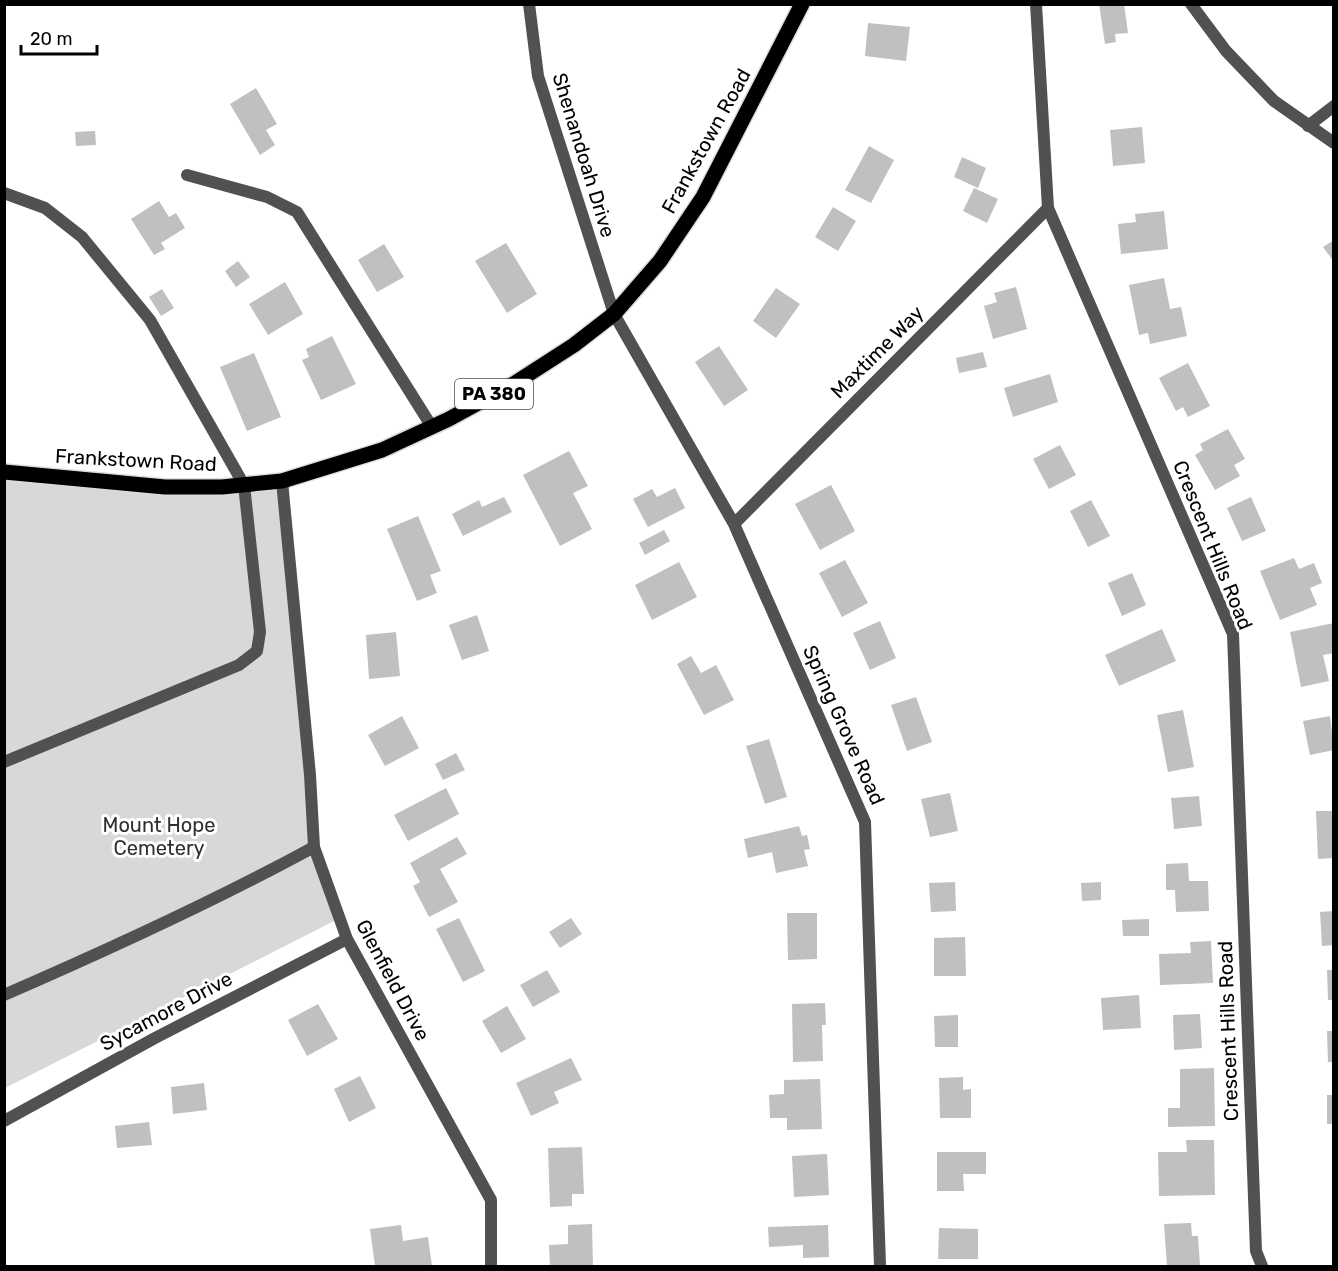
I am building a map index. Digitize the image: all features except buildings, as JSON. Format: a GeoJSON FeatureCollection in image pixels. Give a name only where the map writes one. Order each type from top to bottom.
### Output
{"type":"FeatureCollection","features":[{"type":"Feature","properties":{"kind":"main road","name":"Frankstown Road"},"geometry":{"type":"LineString","coordinates":[[4,472],[165,487],[282,481],[382,450],[432,427],[525,377],[574,345],[614,314],[660,261],[703,197],[802,4]]}},
{"type":"Feature","properties":{"kind":"street","name":"Shenandoah Drive"},"geometry":{"type":"LineString","coordinates":[[529,4],[538,76],[614,314]]}},
{"type":"Feature","properties":{"kind":"street","name":"Crescent Hills Road"},"geometry":{"type":"LineString","coordinates":[[1036,4],[1048,208],[1233,634],[1256,1251],[1262,1266]]}},
{"type":"Feature","properties":{"kind":"street"},"geometry":{"type":"LineString","coordinates":[[1191,4],[1226,51],[1274,101],[1334,142]]}},
{"type":"Feature","properties":{"kind":"street"},"geometry":{"type":"LineString","coordinates":[[1308,126],[1334,106]]}},
{"type":"Feature","properties":{"kind":"street"},"geometry":{"type":"LineString","coordinates":[[187,175],[267,197],[297,212],[432,427]]}},
{"type":"Feature","properties":{"kind":"street"},"geometry":{"type":"LineString","coordinates":[[4,193],[45,208],[82,237],[150,320],[244,484],[260,632],[257,651],[239,664],[4,762]]}},
{"type":"Feature","properties":{"kind":"street","name":"Maxtime Way"},"geometry":{"type":"LineString","coordinates":[[734,524],[1048,208]]}},
{"type":"Feature","properties":{"kind":"street","name":"Spring Grove Road"},"geometry":{"type":"LineString","coordinates":[[614,314],[734,524],[865,822],[880,1266]]}},
{"type":"Feature","properties":{"kind":"street","name":"Glenfield Drive"},"geometry":{"type":"LineString","coordinates":[[282,481],[310,775],[314,847],[347,939],[491,1200],[491,1266]]}},
{"type":"Feature","properties":{"kind":"street"},"geometry":{"type":"LineString","coordinates":[[4,995],[124,943],[246,884],[314,847]]}},
{"type":"Feature","properties":{"kind":"street","name":"Sycamore Drive"},"geometry":{"type":"LineString","coordinates":[[4,1121],[154,1038],[347,939]]}},
{"type":"Feature","properties":{"kind":"green space","name":"Mount Hope Cemetery"},"geometry":{"type":"Polygon","coordinates":[[[5,472],[165,487],[282,481],[314,847],[340,918],[5,1088],[5,472]]]}}]}
